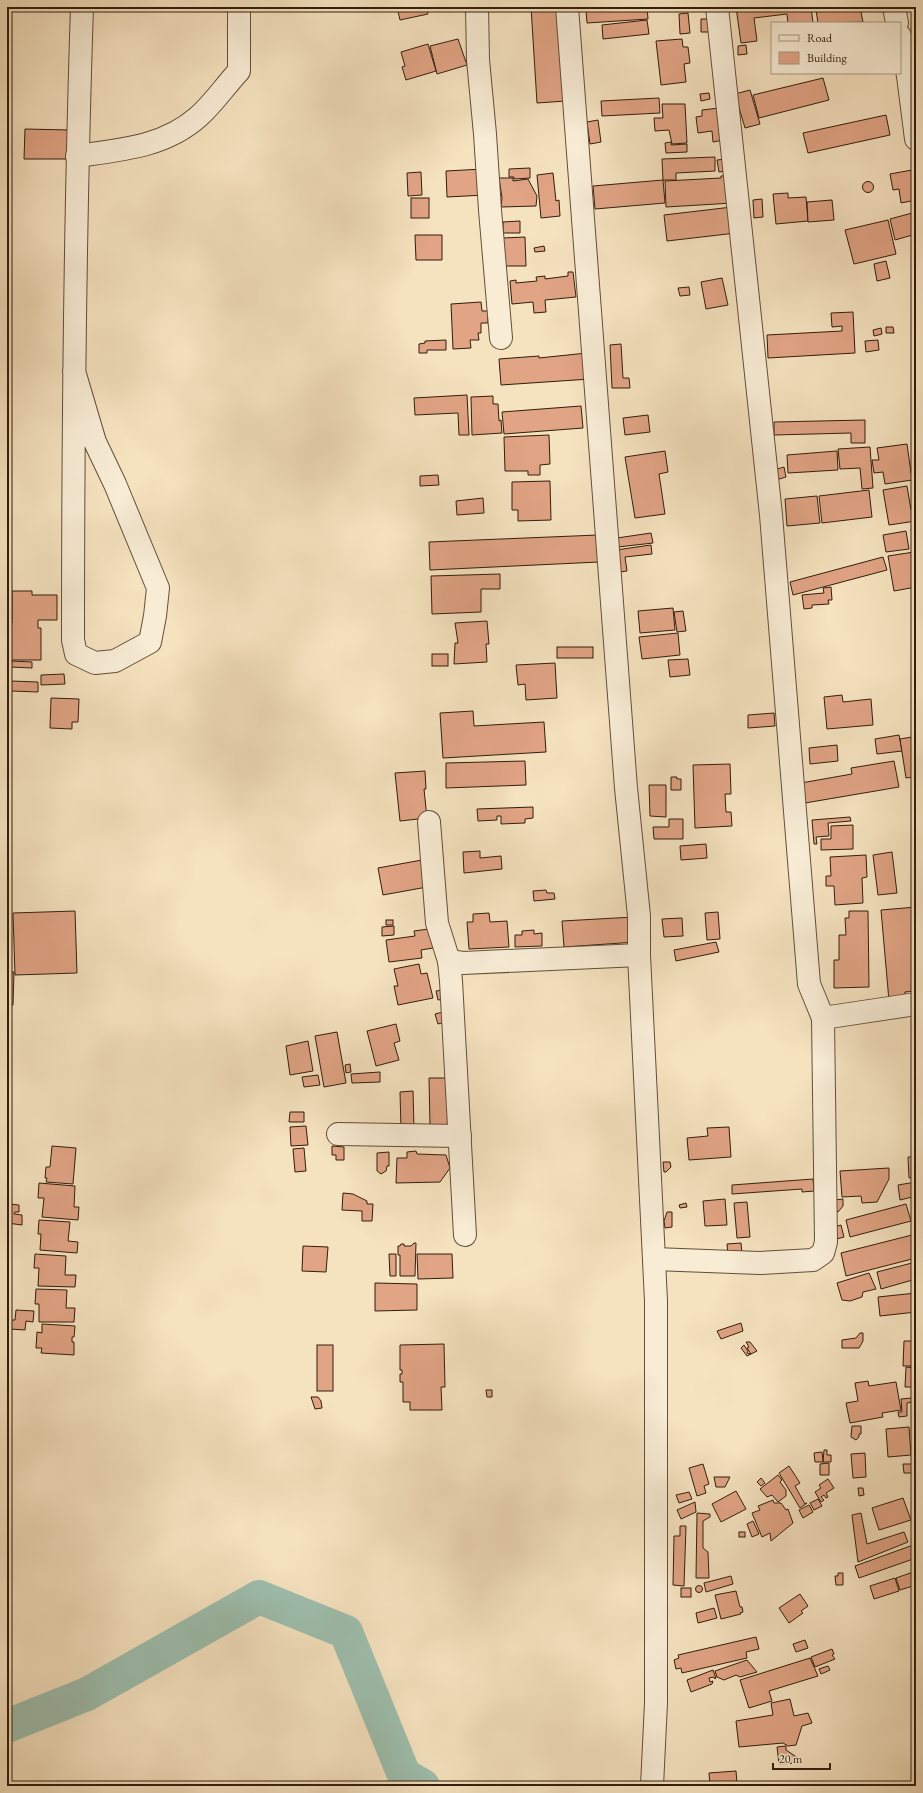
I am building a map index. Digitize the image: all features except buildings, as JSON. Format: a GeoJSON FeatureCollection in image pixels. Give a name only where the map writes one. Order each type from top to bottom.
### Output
{"type":"FeatureCollection","features":[{"type":"Feature","properties":{"kind":"street"},"geometry":{"type":"LineString","coordinates":[[74,371],[94,442],[115,484],[158,588],[150,642],[115,661],[94,663],[76,654],[74,640],[74,371],[77,156],[82,7]]}},
{"type":"Feature","properties":{"kind":"street"},"geometry":{"type":"LineString","coordinates":[[77,156],[139,148],[169,137],[198,117],[239,71],[239,7]]}},
{"type":"Feature","properties":{"kind":"street"},"geometry":{"type":"LineString","coordinates":[[477,7],[478,60],[501,338]]}},
{"type":"Feature","properties":{"kind":"street"},"geometry":{"type":"LineString","coordinates":[[567,7],[626,788],[639,916],[639,955],[656,1301],[656,1703],[652,1786]]}},
{"type":"Feature","properties":{"kind":"street"},"geometry":{"type":"LineString","coordinates":[[654,1259],[760,1263],[813,1260],[823,1253],[826,1242],[823,1018],[809,984],[772,516],[717,7]]}},
{"type":"Feature","properties":{"kind":"street"},"geometry":{"type":"LineString","coordinates":[[894,7],[897,22]]}},
{"type":"Feature","properties":{"kind":"street"},"geometry":{"type":"LineString","coordinates":[[901,39],[912,76],[916,139]]}},
{"type":"Feature","properties":{"kind":"street"},"geometry":{"type":"LineString","coordinates":[[429,822],[437,923],[449,962],[465,1235]]}},
{"type":"Feature","properties":{"kind":"street"},"geometry":{"type":"LineString","coordinates":[[449,962],[463,963],[639,955]]}},
{"type":"Feature","properties":{"kind":"street"},"geometry":{"type":"LineString","coordinates":[[823,1018],[916,1004]]}},
{"type":"Feature","properties":{"kind":"street"},"geometry":{"type":"LineString","coordinates":[[338,1134],[460,1136]]}},
{"type":"Feature","properties":{"kind":"waterway"},"geometry":{"type":"LineString","coordinates":[[7,1726],[87,1694],[259,1597],[346,1632],[404,1775],[423,1786]]}}]}
